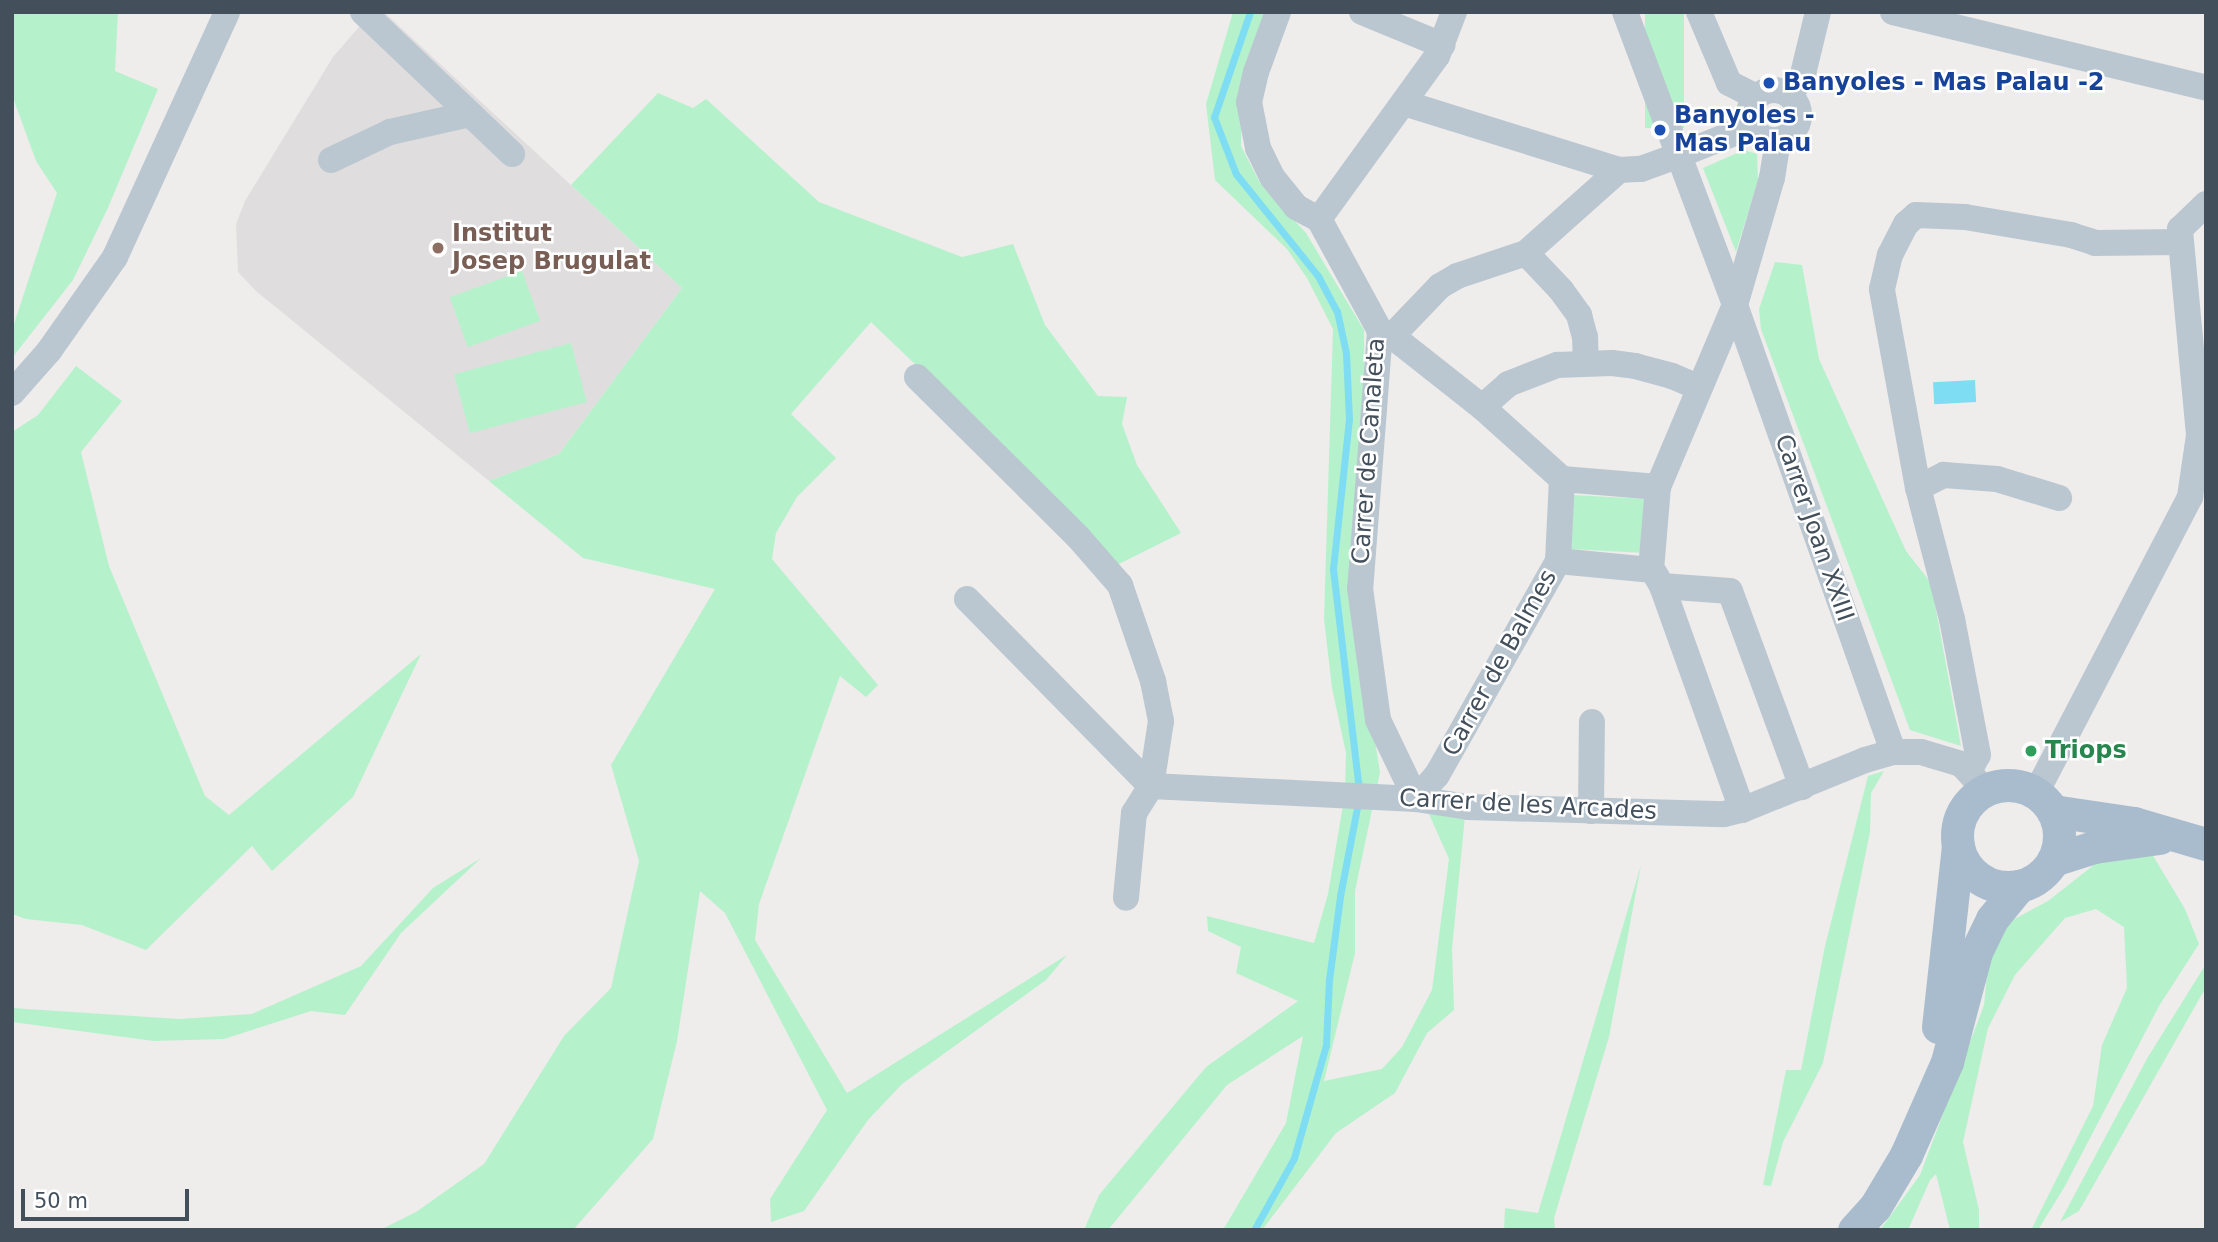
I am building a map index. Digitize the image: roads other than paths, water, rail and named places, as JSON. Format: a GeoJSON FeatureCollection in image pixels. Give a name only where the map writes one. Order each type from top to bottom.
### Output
{"type":"FeatureCollection","features":[{"type":"Feature","properties":{"kind":"main road"},"geometry":{"type":"LineString","coordinates":[[1927,1102],[1944,985],[1962,813],[1976,796],[1977,781],[2006,785],[2045,802],[2191,840]]}},
{"type":"Feature","properties":{"kind":"main road"},"geometry":{"type":"LineString","coordinates":[[1958,846],[1966,864],[1980,879],[1999,886],[2019,886],[2035,879],[2053,860],[2060,836],[2045,802]]}},
{"type":"Feature","properties":{"kind":"main road"},"geometry":{"type":"LineString","coordinates":[[2053,860],[2094,847],[2191,840]]}},
{"type":"Feature","properties":{"kind":"main road"},"geometry":{"type":"LineString","coordinates":[[1854,1230],[1892,1181],[1947,1062],[1976,952],[1992,919],[2019,886]]}},
{"type":"Feature","properties":{"kind":"street"},"geometry":{"type":"LineString","coordinates":[[12,393],[50,351],[115,257],[227,12]]}},
{"type":"Feature","properties":{"kind":"street","name":"Carrer de Canaleta"},"geometry":{"type":"LineString","coordinates":[[1278,12],[1256,72],[1249,102],[1258,148],[1272,177],[1296,207],[1319,219],[1386,334],[1360,588],[1378,720],[1416,799]]}},
{"type":"Feature","properties":{"kind":"street"},"geometry":{"type":"LineString","coordinates":[[1362,12],[1442,45]]}},
{"type":"Feature","properties":{"kind":"street"},"geometry":{"type":"LineString","coordinates":[[1319,219],[1404,103],[1442,45],[1454,12]]}},
{"type":"Feature","properties":{"kind":"street","name":"Carrer Joan XXIII"},"geometry":{"type":"LineString","coordinates":[[1625,12],[1735,305],[1892,752]]}},
{"type":"Feature","properties":{"kind":"street"},"geometry":{"type":"LineString","coordinates":[[1699,12],[1729,83],[1756,97]]}},
{"type":"Feature","properties":{"kind":"street"},"geometry":{"type":"LineString","coordinates":[[1790,96],[1803,74],[1818,12]]}},
{"type":"Feature","properties":{"kind":"street"},"geometry":{"type":"LineString","coordinates":[[1893,12],[2206,88]]}},
{"type":"Feature","properties":{"kind":"street"},"geometry":{"type":"LineString","coordinates":[[365,15],[512,154]]}},
{"type":"Feature","properties":{"kind":"street"},"geometry":{"type":"LineString","coordinates":[[1774,90],[1790,96],[1797,106],[1797,125],[1791,133],[1778,139],[1763,137],[1752,126],[1749,114],[1756,97],[1774,90]]}},
{"type":"Feature","properties":{"kind":"street"},"geometry":{"type":"LineString","coordinates":[[1404,103],[1619,170],[1641,169],[1752,126]]}},
{"type":"Feature","properties":{"kind":"street"},"geometry":{"type":"LineString","coordinates":[[331,160],[390,132],[470,114]]}},
{"type":"Feature","properties":{"kind":"street"},"geometry":{"type":"LineString","coordinates":[[1742,810],[1657,578],[1658,487],[1735,305],[1772,177],[1778,139]]}},
{"type":"Feature","properties":{"kind":"street"},"geometry":{"type":"LineString","coordinates":[[1619,170],[1526,253],[1457,276],[1440,286],[1386,334],[1482,407],[1562,479],[1658,487]]}},
{"type":"Feature","properties":{"kind":"street"},"geometry":{"type":"LineString","coordinates":[[2045,802],[2190,497],[2199,435],[2180,229],[2206,204]]}},
{"type":"Feature","properties":{"kind":"street"},"geometry":{"type":"LineString","coordinates":[[1977,781],[1978,755],[1952,619],[1918,488],[1882,289],[1891,255],[1906,225],[1916,215],[1965,217],[2071,235],[2095,243],[2180,242]]}},
{"type":"Feature","properties":{"kind":"street"},"geometry":{"type":"LineString","coordinates":[[1526,253],[1561,290],[1579,315],[1585,337],[1586,363]]}},
{"type":"Feature","properties":{"kind":"street"},"geometry":{"type":"LineString","coordinates":[[1482,407],[1508,384],[1530,373],[1557,365],[1586,363],[1635,366],[1672,376],[1700,388]]}},
{"type":"Feature","properties":{"kind":"street"},"geometry":{"type":"LineString","coordinates":[[917,377],[1079,538],[1119,585],[1153,681],[1161,721],[1151,786],[1134,813],[1126,898]]}},
{"type":"Feature","properties":{"kind":"street"},"geometry":{"type":"LineString","coordinates":[[1918,488],[1944,475],[1997,479],[2059,498]]}},
{"type":"Feature","properties":{"kind":"street"},"geometry":{"type":"LineString","coordinates":[[1562,479],[1558,561],[1730,591],[1802,787]]}},
{"type":"Feature","properties":{"kind":"street","name":"Carrer de Balmes"},"geometry":{"type":"LineString","coordinates":[[1416,799],[1437,775],[1558,561]]}},
{"type":"Feature","properties":{"kind":"street"},"geometry":{"type":"LineString","coordinates":[[967,599],[1151,786]]}},
{"type":"Feature","properties":{"kind":"street"},"geometry":{"type":"LineString","coordinates":[[1591,811],[1592,722]]}},
{"type":"Feature","properties":{"kind":"street"},"geometry":{"type":"LineString","coordinates":[[1892,752],[1921,752],[1942,756],[1977,781]]}},
{"type":"Feature","properties":{"kind":"street","name":"Carrer de les Arcades"},"geometry":{"type":"LineString","coordinates":[[1151,786],[1416,799],[1468,807],[1702,815],[1742,810],[1892,752]]}},
{"type":"Feature","properties":{"kind":"water"},"geometry":{"type":"Polygon","coordinates":[[[1975,380],[1976,402],[1934,404],[1933,382],[1975,380]]]}},
{"type":"Feature","properties":{"kind":"waterway"},"geometry":{"type":"LineString","coordinates":[[1250,12],[1214,117],[1236,174],[1318,276],[1337,311],[1346,353],[1349,419],[1333,569],[1359,789]]}},
{"type":"Feature","properties":{"kind":"waterway"},"geometry":{"type":"LineString","coordinates":[[1254,1230],[1294,1158],[1326,1045],[1329,980],[1340,896],[1357,808]]}},
{"type":"Feature","properties":{"kind":"place","name":"Banyoles - Mas Palau -2"},"geometry":{"type":"Point","coordinates":[1769,83]}},
{"type":"Feature","properties":{"kind":"place","name":"Banyoles - Mas Palau"},"geometry":{"type":"Point","coordinates":[1660,130]}},
{"type":"Feature","properties":{"kind":"place","name":"Institut Josep Brugulat"},"geometry":{"type":"Point","coordinates":[438,248]}},
{"type":"Feature","properties":{"kind":"place","name":"Triops"},"geometry":{"type":"Point","coordinates":[2031,751]}}]}
